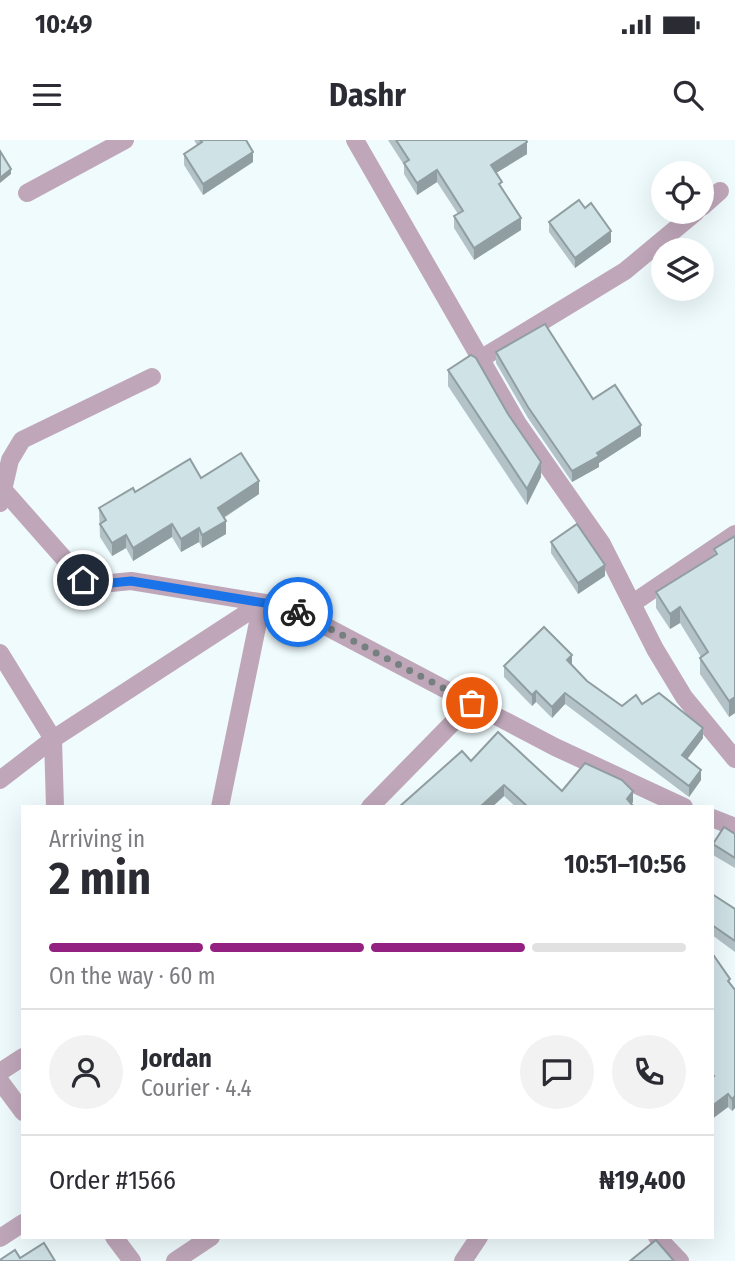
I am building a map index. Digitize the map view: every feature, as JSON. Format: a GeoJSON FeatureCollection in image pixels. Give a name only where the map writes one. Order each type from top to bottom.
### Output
{"type":"FeatureCollection","features":[{"type":"Feature","properties":{"kind":"street"},"geometry":{"type":"LineString","coordinates":[[27,193],[125,140]]}},
{"type":"Feature","properties":{"kind":"street"},"geometry":{"type":"LineString","coordinates":[[355,140],[519,424],[602,544],[654,649],[684,697],[735,759]]}},
{"type":"Feature","properties":{"kind":"street"},"geometry":{"type":"LineString","coordinates":[[714,196],[720,191]]}},
{"type":"Feature","properties":{"kind":"street"},"geometry":{"type":"LineString","coordinates":[[482,358],[625,271],[682,224]]}},
{"type":"Feature","properties":{"kind":"street"},"geometry":{"type":"LineString","coordinates":[[152,377],[22,440],[13,450],[0,492],[83,580],[101,584],[131,581],[289,607],[555,747],[680,805]]}},
{"type":"Feature","properties":{"kind":"street"},"geometry":{"type":"LineString","coordinates":[[633,603],[735,534]]}},
{"type":"Feature","properties":{"kind":"street"},"geometry":{"type":"LineString","coordinates":[[0,780],[53,739],[262,603]]}},
{"type":"Feature","properties":{"kind":"street"},"geometry":{"type":"LineString","coordinates":[[220,805],[262,603]]}},
{"type":"Feature","properties":{"kind":"street"},"geometry":{"type":"LineString","coordinates":[[0,653],[53,739],[55,805]]}},
{"type":"Feature","properties":{"kind":"street"},"geometry":{"type":"LineString","coordinates":[[372,805],[472,703]]}},
{"type":"Feature","properties":{"kind":"street"},"geometry":{"type":"LineString","coordinates":[[714,819],[735,827]]}},
{"type":"Feature","properties":{"kind":"street"},"geometry":{"type":"LineString","coordinates":[[0,1072],[21,1058]]}},
{"type":"Feature","properties":{"kind":"street"},"geometry":{"type":"LineString","coordinates":[[0,1080],[21,1109]]}},
{"type":"Feature","properties":{"kind":"street"},"geometry":{"type":"LineString","coordinates":[[0,1238],[21,1224]]}},
{"type":"Feature","properties":{"kind":"street"},"geometry":{"type":"LineString","coordinates":[[116,1239],[132,1261]]}},
{"type":"Feature","properties":{"kind":"street"},"geometry":{"type":"LineString","coordinates":[[175,1261],[208,1239]]}},
{"type":"Feature","properties":{"kind":"street"},"geometry":{"type":"LineString","coordinates":[[463,1261],[479,1239]]}},
{"type":"Feature","properties":{"kind":"street"},"geometry":{"type":"LineString","coordinates":[[659,1239],[680,1261]]}},
{"type":"Feature","properties":{"kind":"building"},"geometry":{"type":"Polygon","coordinates":[[[200,140],[246,140],[253,152],[203,184],[184,154],[202,142],[200,140]]]}},
{"type":"Feature","properties":{"kind":"building"},"geometry":{"type":"Polygon","coordinates":[[[396,140],[526,140],[527,142],[491,165],[502,182],[499,184],[521,218],[474,248],[454,216],[463,211],[437,170],[417,183],[404,163],[409,160],[396,140]]]}},
{"type":"Feature","properties":{"kind":"building"},"geometry":{"type":"Polygon","coordinates":[[[0,151],[11,169],[0,178],[0,151]]]}},
{"type":"Feature","properties":{"kind":"building"},"geometry":{"type":"Polygon","coordinates":[[[579,200],[585,208],[591,203],[611,231],[575,258],[549,222],[579,200]]]}},
{"type":"Feature","properties":{"kind":"building"},"geometry":{"type":"Polygon","coordinates":[[[545,324],[593,399],[615,385],[641,425],[597,453],[599,456],[572,471],[528,407],[496,352],[545,324]]]}},
{"type":"Feature","properties":{"kind":"building"},"geometry":{"type":"Polygon","coordinates":[[[471,355],[476,358],[508,414],[541,462],[527,489],[448,370],[471,355]]]}},
{"type":"Feature","properties":{"kind":"building"},"geometry":{"type":"Polygon","coordinates":[[[241,453],[259,481],[218,508],[226,521],[202,535],[199,528],[181,539],[172,524],[133,548],[126,535],[112,543],[100,524],[106,520],[99,508],[133,488],[135,492],[190,459],[201,478],[241,453]]]}},
{"type":"Feature","properties":{"kind":"building"},"geometry":{"type":"Polygon","coordinates":[[[577,524],[605,565],[578,583],[551,542],[577,524]]]}},
{"type":"Feature","properties":{"kind":"building"},"geometry":{"type":"Polygon","coordinates":[[[735,536],[735,697],[729,701],[700,658],[708,652],[680,607],[670,614],[656,592],[717,554],[714,549],[735,536]]]}},
{"type":"Feature","properties":{"kind":"building"},"geometry":{"type":"Polygon","coordinates":[[[544,627],[572,655],[567,660],[587,681],[622,706],[636,695],[642,704],[659,693],[703,728],[682,755],[701,770],[689,786],[565,693],[552,707],[536,691],[532,695],[504,666],[544,627]]]}},
{"type":"Feature","properties":{"kind":"building"},"geometry":{"type":"Polygon","coordinates":[[[498,732],[562,791],[585,763],[622,780],[633,791],[627,799],[632,805],[526,805],[504,785],[482,805],[401,805],[462,751],[471,761],[498,732]]]}},
{"type":"Feature","properties":{"kind":"building"},"geometry":{"type":"Polygon","coordinates":[[[724,827],[735,834],[735,858],[714,845],[724,827]]]}},
{"type":"Feature","properties":{"kind":"building"},"geometry":{"type":"Polygon","coordinates":[[[714,895],[735,909],[735,941],[714,926],[714,895]]]}},
{"type":"Feature","properties":{"kind":"building"},"geometry":{"type":"Polygon","coordinates":[[[714,956],[735,990],[735,1096],[732,1099],[728,1094],[714,1104],[714,956]]]}},
{"type":"Feature","properties":{"kind":"building"},"geometry":{"type":"Polygon","coordinates":[[[656,1240],[674,1261],[630,1261],[656,1240]]]}},
{"type":"Feature","properties":{"kind":"building"},"geometry":{"type":"Polygon","coordinates":[[[44,1243],[55,1261],[0,1261],[15,1250],[20,1258],[44,1243]]]}},
{"type":"Feature","properties":{"kind":"way so far"},"geometry":{"type":"LineString","coordinates":[[298,612],[472,703]]}},
{"type":"Feature","properties":{"kind":"route"},"geometry":{"type":"LineString","coordinates":[[83,580],[101,584],[131,581],[167,586],[289,607],[298,612]]}}]}
